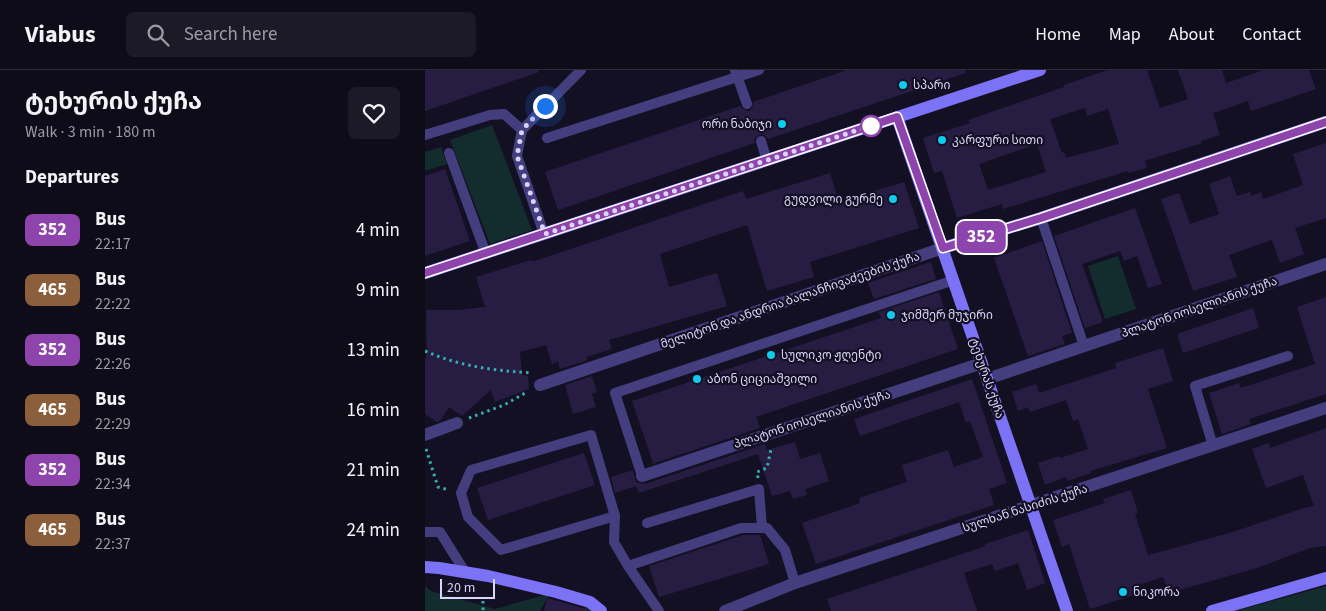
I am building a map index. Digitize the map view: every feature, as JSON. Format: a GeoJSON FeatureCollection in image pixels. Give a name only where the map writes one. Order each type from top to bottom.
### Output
{"type":"FeatureCollection","features":[{"type":"Feature","properties":{"kind":"street"},"geometry":{"type":"LineString","coordinates":[[425,273],[1040,70]]}},
{"type":"Feature","properties":{"kind":"street","name":"ტეხურას ქუჩა"},"geometry":{"type":"LineString","coordinates":[[897,117],[1067,611]]}},
{"type":"Feature","properties":{"kind":"street","name":"მელიტონ და ანდრია ბალანჩივაძეების ქუჩა"},"geometry":{"type":"LineString","coordinates":[[540,385],[943,248],[1041,218],[1326,122]]}},
{"type":"Feature","properties":{"kind":"street","name":"პლატონ იოსელიანის ქუჩა"},"geometry":{"type":"LineString","coordinates":[[987,379],[1326,264]]}},
{"type":"Feature","properties":{"kind":"street","name":"პლატონ იოსელიანის ქუჩა"},"geometry":{"type":"LineString","coordinates":[[643,476],[982,363]]}},
{"type":"Feature","properties":{"kind":"street","name":"სულხან ნასიძის ქუჩა"},"geometry":{"type":"LineString","coordinates":[[725,611],[795,583],[1326,408]]}},
{"type":"Feature","properties":{"kind":"street"},"geometry":{"type":"LineString","coordinates":[[425,435],[457,423]]}},
{"type":"Feature","properties":{"kind":"street"},"geometry":{"type":"LineString","coordinates":[[425,567],[465,572],[527,585],[590,602],[601,611]]}},
{"type":"Feature","properties":{"kind":"street"},"geometry":{"type":"LineString","coordinates":[[1212,611],[1326,578]]}},
{"type":"Feature","properties":{"kind":"lane"},"geometry":{"type":"LineString","coordinates":[[545,234],[517,156],[522,130],[579,70]]}},
{"type":"Feature","properties":{"kind":"lane"},"geometry":{"type":"LineString","coordinates":[[547,138],[737,73],[759,70]]}},
{"type":"Feature","properties":{"kind":"lane"},"geometry":{"type":"LineString","coordinates":[[737,73],[747,104]]}},
{"type":"Feature","properties":{"kind":"lane"},"geometry":{"type":"LineString","coordinates":[[425,135],[490,115],[504,114],[522,130]]}},
{"type":"Feature","properties":{"kind":"lane"},"geometry":{"type":"LineString","coordinates":[[761,142],[767,160]]}},
{"type":"Feature","properties":{"kind":"lane"},"geometry":{"type":"LineString","coordinates":[[449,152],[485,254]]}},
{"type":"Feature","properties":{"kind":"lane"},"geometry":{"type":"LineString","coordinates":[[1041,218],[1084,346]]}},
{"type":"Feature","properties":{"kind":"lane"},"geometry":{"type":"LineString","coordinates":[[643,476],[615,393],[954,280]]}},
{"type":"Feature","properties":{"kind":"lane"},"geometry":{"type":"LineString","coordinates":[[1213,446],[1195,386],[1288,356]]}},
{"type":"Feature","properties":{"kind":"lane"},"geometry":{"type":"LineString","coordinates":[[615,516],[501,550],[468,517],[461,493],[471,470],[591,435],[615,516],[614,542],[659,611]]}},
{"type":"Feature","properties":{"kind":"lane"},"geometry":{"type":"LineString","coordinates":[[647,523],[759,489],[762,528]]}},
{"type":"Feature","properties":{"kind":"lane"},"geometry":{"type":"LineString","coordinates":[[628,566],[741,528],[767,528],[785,550],[795,583]]}},
{"type":"Feature","properties":{"kind":"lane"},"geometry":{"type":"LineString","coordinates":[[425,532],[440,532],[465,572]]}},
{"type":"Feature","properties":{"kind":"path"},"geometry":{"type":"LineString","coordinates":[[425,351],[444,359],[488,370],[531,373],[553,381]]}},
{"type":"Feature","properties":{"kind":"path"},"geometry":{"type":"LineString","coordinates":[[457,423],[504,405],[540,385]]}},
{"type":"Feature","properties":{"kind":"path"},"geometry":{"type":"LineString","coordinates":[[759,489],[757,472],[767,468],[772,446],[768,434]]}},
{"type":"Feature","properties":{"kind":"path"},"geometry":{"type":"LineString","coordinates":[[425,447],[438,487]]}},
{"type":"Feature","properties":{"kind":"path"},"geometry":{"type":"LineString","coordinates":[[483,601],[483,611]]}},
{"type":"Feature","properties":{"kind":"green space"},"geometry":{"type":"Polygon","coordinates":[[[492,125],[532,230],[490,244],[450,140],[492,125]]]}},
{"type":"Feature","properties":{"kind":"green space"},"geometry":{"type":"Polygon","coordinates":[[[441,147],[447,164],[425,171],[425,152],[441,147]]]}},
{"type":"Feature","properties":{"kind":"green space"},"geometry":{"type":"Polygon","coordinates":[[[1118,256],[1136,309],[1105,319],[1088,266],[1118,256]]]}},
{"type":"Feature","properties":{"kind":"green space"},"geometry":{"type":"Polygon","coordinates":[[[425,586],[431,591],[495,609],[548,594],[585,604],[592,611],[584,611],[585,605],[549,595],[540,611],[425,611],[425,586]]]}},
{"type":"Feature","properties":{"kind":"green space"},"geometry":{"type":"Polygon","coordinates":[[[1326,586],[1326,611],[1236,611],[1326,586]]]}},
{"type":"Feature","properties":{"kind":"building"},"geometry":{"type":"Polygon","coordinates":[[[425,70],[538,70],[539,72],[425,111],[425,70]]]}},
{"type":"Feature","properties":{"kind":"building"},"geometry":{"type":"Polygon","coordinates":[[[847,70],[965,70],[966,73],[768,139],[763,134],[759,135],[754,139],[755,143],[558,210],[545,172],[740,106],[749,111],[752,108],[753,102],[847,70]]]}},
{"type":"Feature","properties":{"kind":"building"},"geometry":{"type":"Polygon","coordinates":[[[1108,70],[1147,70],[1160,108],[1188,99],[1178,70],[1222,70],[1226,83],[1264,70],[1309,70],[1316,89],[1251,111],[1248,101],[1213,113],[1220,135],[1201,141],[1202,143],[1145,161],[1147,168],[1128,173],[1128,171],[1003,209],[1002,204],[957,218],[942,171],[934,173],[923,138],[970,123],[968,120],[1064,87],[1064,85],[1108,70]],[[1085,108],[1050,119],[1062,153],[1064,152],[1066,158],[1119,144],[1108,109],[1087,116],[1085,108]],[[1037,144],[979,164],[988,190],[1046,172],[1037,144]]]}},
{"type":"Feature","properties":{"kind":"building"},"geometry":{"type":"Polygon","coordinates":[[[1326,143],[1326,218],[1295,228],[1304,254],[1280,263],[1272,240],[1229,255],[1237,277],[1193,291],[1161,199],[1179,193],[1190,224],[1219,214],[1209,184],[1230,176],[1237,196],[1250,192],[1251,196],[1261,192],[1263,199],[1303,185],[1293,154],[1326,143]]]}},
{"type":"Feature","properties":{"kind":"building"},"geometry":{"type":"Polygon","coordinates":[[[445,169],[470,241],[425,256],[425,176],[445,169]]]}},
{"type":"Feature","properties":{"kind":"building"},"geometry":{"type":"Polygon","coordinates":[[[830,173],[839,202],[904,182],[919,228],[810,262],[814,277],[767,291],[747,225],[660,254],[669,287],[717,273],[727,306],[609,340],[612,349],[586,357],[588,360],[560,369],[558,361],[552,364],[546,345],[520,352],[522,375],[528,376],[529,389],[495,402],[491,390],[462,416],[449,407],[440,421],[437,422],[425,414],[426,310],[458,310],[485,307],[476,277],[531,260],[532,262],[743,191],[746,199],[830,173]]]}},
{"type":"Feature","properties":{"kind":"building"},"geometry":{"type":"Polygon","coordinates":[[[1135,208],[1162,284],[1148,288],[1137,256],[1124,261],[1120,251],[1082,264],[1103,322],[1085,328],[1054,236],[1135,208]]]}},
{"type":"Feature","properties":{"kind":"building"},"geometry":{"type":"Polygon","coordinates":[[[1042,241],[1072,333],[1062,336],[1065,344],[1028,356],[994,258],[1042,241]]]}},
{"type":"Feature","properties":{"kind":"building"},"geometry":{"type":"Polygon","coordinates":[[[931,262],[936,279],[874,299],[868,283],[931,262]]]}},
{"type":"Feature","properties":{"kind":"building"},"geometry":{"type":"Polygon","coordinates":[[[939,292],[958,349],[756,417],[760,428],[646,466],[653,463],[632,401],[881,318],[879,312],[939,292]]]}},
{"type":"Feature","properties":{"kind":"building"},"geometry":{"type":"Polygon","coordinates":[[[1326,297],[1326,394],[1249,419],[1251,424],[1222,434],[1209,393],[1239,383],[1241,388],[1315,364],[1297,307],[1326,297]]]}},
{"type":"Feature","properties":{"kind":"building"},"geometry":{"type":"Polygon","coordinates":[[[1253,308],[1259,328],[1183,353],[1177,334],[1253,308]]]}},
{"type":"Feature","properties":{"kind":"building"},"geometry":{"type":"Polygon","coordinates":[[[1163,348],[1173,381],[1148,389],[1167,448],[1090,471],[1091,473],[1068,481],[1066,477],[1045,485],[1038,463],[1088,449],[1078,419],[1073,421],[1066,400],[1030,412],[1028,407],[1018,411],[1012,392],[1036,384],[1039,393],[1116,368],[1115,363],[1163,348]]]}},
{"type":"Feature","properties":{"kind":"building"},"geometry":{"type":"Polygon","coordinates":[[[592,376],[597,392],[592,394],[596,407],[573,414],[565,385],[592,376]]]}},
{"type":"Feature","properties":{"kind":"building"},"geometry":{"type":"Polygon","coordinates":[[[972,379],[1007,483],[989,489],[994,505],[816,564],[802,523],[860,503],[859,498],[907,482],[902,465],[948,450],[954,467],[983,457],[970,421],[966,423],[959,402],[860,436],[854,419],[972,379]]]}},
{"type":"Feature","properties":{"kind":"building"},"geometry":{"type":"Polygon","coordinates":[[[1326,428],[1326,546],[1310,548],[1257,568],[1169,593],[1163,577],[1132,587],[1134,595],[1090,609],[1069,544],[1062,547],[1053,520],[1105,503],[1103,499],[1131,490],[1138,513],[1135,514],[1148,555],[1233,532],[1314,506],[1303,475],[1266,488],[1252,449],[1269,443],[1270,448],[1326,428]]]}},
{"type":"Feature","properties":{"kind":"building"},"geometry":{"type":"Polygon","coordinates":[[[795,442],[800,459],[820,453],[829,481],[805,489],[807,495],[793,499],[790,491],[772,496],[758,454],[639,493],[636,486],[615,493],[611,477],[633,470],[636,482],[645,484],[765,444],[767,450],[795,442]]]}},
{"type":"Feature","properties":{"kind":"building"},"geometry":{"type":"Polygon","coordinates":[[[584,453],[595,485],[488,520],[477,488],[584,453]]]}},
{"type":"Feature","properties":{"kind":"building"},"geometry":{"type":"Polygon","coordinates":[[[1028,530],[1045,583],[1027,590],[1018,563],[995,571],[992,564],[964,573],[977,611],[831,611],[827,599],[1028,530]]]}},
{"type":"Feature","properties":{"kind":"building"},"geometry":{"type":"Polygon","coordinates":[[[743,535],[760,535],[769,564],[659,597],[649,566],[743,535]]]}},
{"type":"Feature","properties":{"kind":"building"},"geometry":{"type":"Polygon","coordinates":[[[547,598],[586,609],[588,611],[544,611],[547,598]]]}},
{"type":"Feature","properties":{"kind":"bus line","name":"352"},"geometry":{"type":"LineString","coordinates":[[425,273],[897,117],[943,248],[1041,218],[1326,122]]}},
{"type":"Feature","properties":{"kind":"place","name":"სპარი"},"geometry":{"type":"Point","coordinates":[903,85]}},
{"type":"Feature","properties":{"kind":"place","name":"ორი ნაბიჯი"},"geometry":{"type":"Point","coordinates":[782,124]}},
{"type":"Feature","properties":{"kind":"place","name":"კარფური სითი"},"geometry":{"type":"Point","coordinates":[942,140]}},
{"type":"Feature","properties":{"kind":"place","name":"გუდვილი გურმე"},"geometry":{"type":"Point","coordinates":[893,199]}},
{"type":"Feature","properties":{"kind":"place","name":"ჯიმშერ მუჯირი"},"geometry":{"type":"Point","coordinates":[891,315]}},
{"type":"Feature","properties":{"kind":"place","name":"სულიკო ჟღენტი"},"geometry":{"type":"Point","coordinates":[771,355]}},
{"type":"Feature","properties":{"kind":"place","name":"აბონ ციციაშვილი"},"geometry":{"type":"Point","coordinates":[697,379]}},
{"type":"Feature","properties":{"kind":"place","name":"ნიკორა"},"geometry":{"type":"Point","coordinates":[1123,592]}},
{"type":"Feature","properties":{"kind":"route"},"geometry":{"type":"LineString","coordinates":[[545,106],[522,130],[517,156],[545,234],[879,123],[871,126]]}}]}
